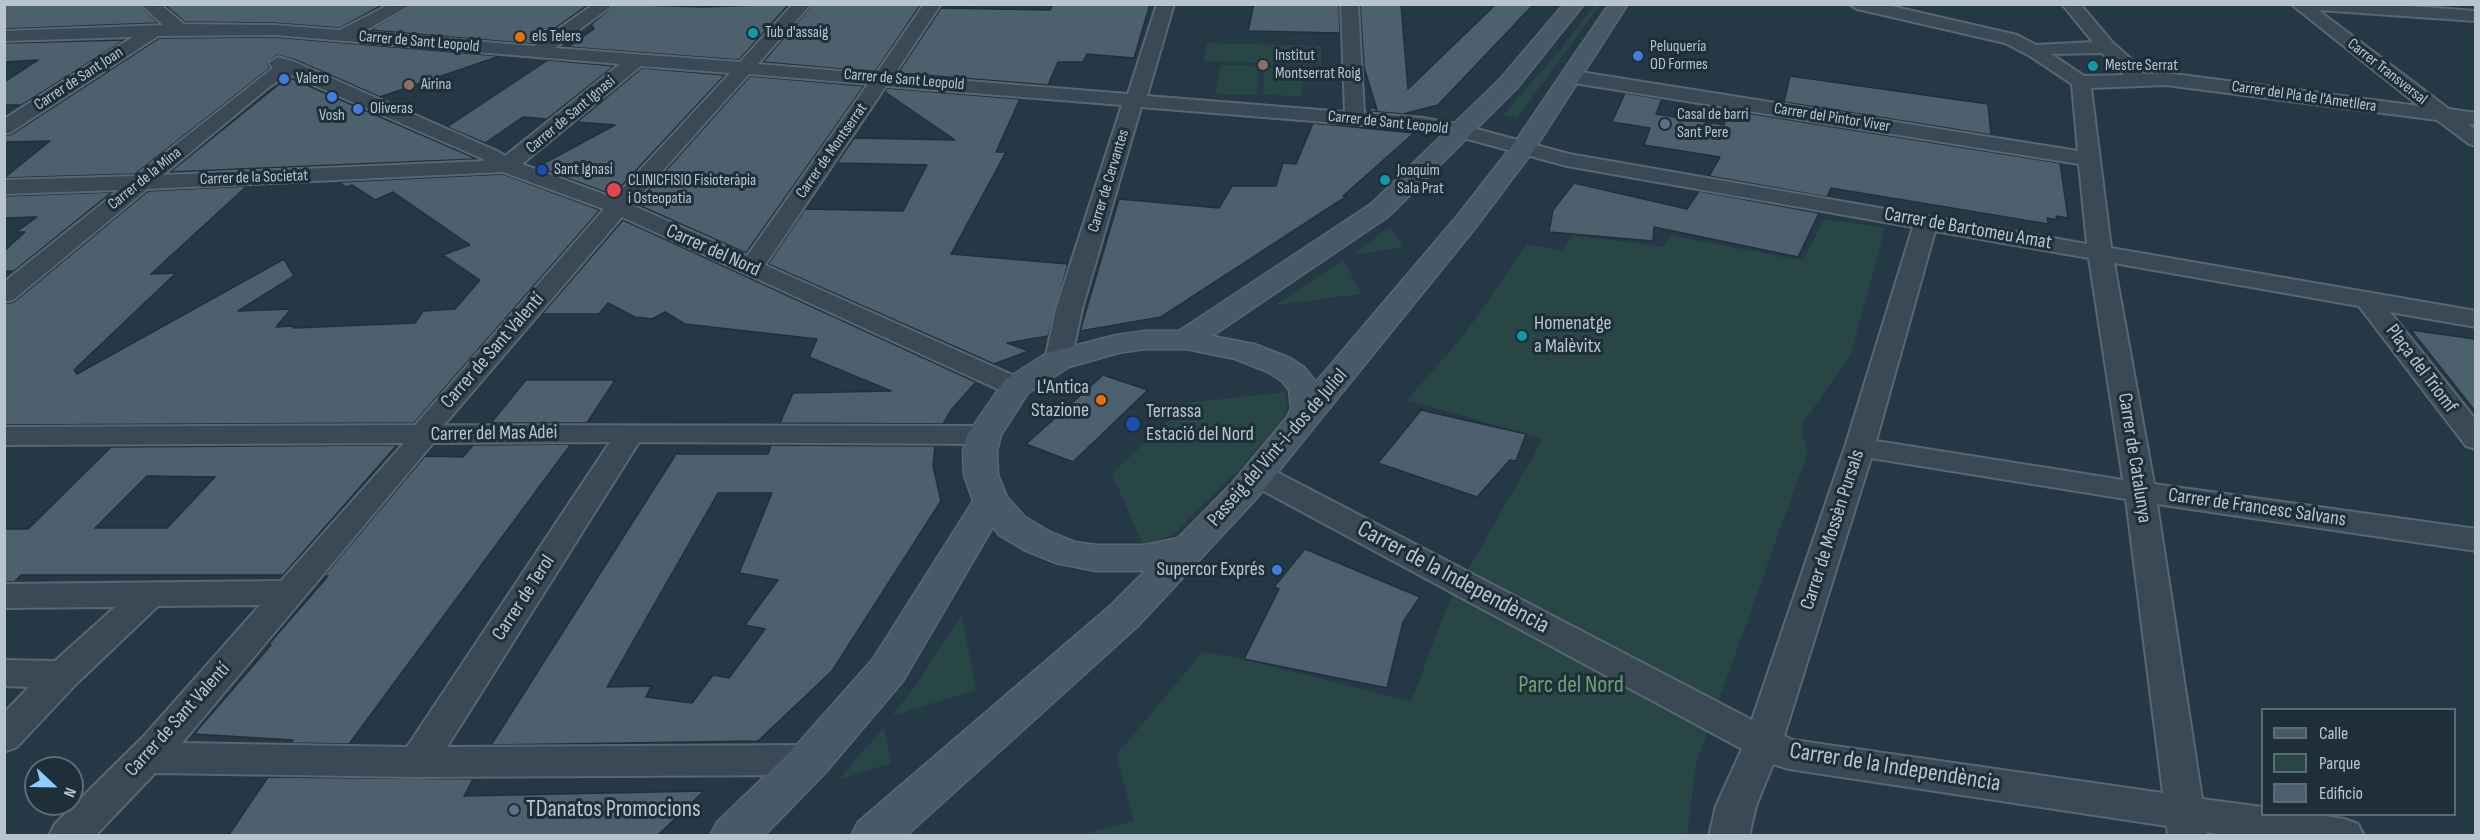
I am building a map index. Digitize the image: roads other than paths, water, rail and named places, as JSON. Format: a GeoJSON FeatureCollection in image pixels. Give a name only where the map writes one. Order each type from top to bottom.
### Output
{"type":"FeatureCollection","features":[{"type":"Feature","properties":{"kind":"street"},"geometry":{"type":"LineString","coordinates":[[149,4],[180,30]]}},
{"type":"Feature","properties":{"kind":"street","name":"Carrer de la Mina"},"geometry":{"type":"LineString","coordinates":[[4,295],[283,64],[404,4]]}},
{"type":"Feature","properties":{"kind":"street"},"geometry":{"type":"LineString","coordinates":[[537,52],[606,4]]}},
{"type":"Feature","properties":{"kind":"street","name":"Carrer de Sant Valentí"},"geometry":{"type":"LineString","coordinates":[[69,836],[147,758],[414,450],[432,421],[618,207],[803,4]]}},
{"type":"Feature","properties":{"kind":"street","name":"Carrer de Montserrat"},"geometry":{"type":"LineString","coordinates":[[751,268],[933,4]]}},
{"type":"Feature","properties":{"kind":"street","name":"Carrer de Cervantes"},"geometry":{"type":"LineString","coordinates":[[1058,360],[1069,309],[1134,99],[1140,92],[1166,4]]}},
{"type":"Feature","properties":{"kind":"street"},"geometry":{"type":"LineString","coordinates":[[1349,4],[1355,111]]}},
{"type":"Feature","properties":{"kind":"street"},"geometry":{"type":"LineString","coordinates":[[1186,340],[1380,210],[1462,131],[1535,54],[1575,4]]}},
{"type":"Feature","properties":{"kind":"street","name":"Passeig del Vint-i-dos de Juliol"},"geometry":{"type":"LineString","coordinates":[[874,836],[1074,662],[1192,547],[1258,475],[1433,265],[1524,147],[1574,77],[1620,4]]}},
{"type":"Feature","properties":{"kind":"street"},"geometry":{"type":"LineString","coordinates":[[1857,4],[2011,39],[2036,52],[2069,76],[2081,81]]}},
{"type":"Feature","properties":{"kind":"street"},"geometry":{"type":"LineString","coordinates":[[2070,4],[2107,47],[2134,72],[2133,80]]}},
{"type":"Feature","properties":{"kind":"street"},"geometry":{"type":"LineString","coordinates":[[2299,4],[2475,16]]}},
{"type":"Feature","properties":{"kind":"street","name":"Carrer Transversal"},"geometry":{"type":"LineString","coordinates":[[2299,4],[2475,140]]}},
{"type":"Feature","properties":{"kind":"street","name":"Carrer de Sant Leopold"},"geometry":{"type":"LineString","coordinates":[[4,36],[180,30],[274,30],[1134,99],[1423,124],[1462,131]]}},
{"type":"Feature","properties":{"kind":"street","name":"Carrer de Sant Joan"},"geometry":{"type":"LineString","coordinates":[[4,128],[154,31]]}},
{"type":"Feature","properties":{"kind":"street"},"geometry":{"type":"LineString","coordinates":[[2036,52],[2041,49],[2107,47]]}},
{"type":"Feature","properties":{"kind":"street","name":"Carrer de Sant Ignasi"},"geometry":{"type":"LineString","coordinates":[[504,166],[521,156],[636,60]]}},
{"type":"Feature","properties":{"kind":"street","name":"Carrer del Nord"},"geometry":{"type":"LineString","coordinates":[[283,64],[490,154],[504,166],[532,174],[618,207],[1016,387]]}},
{"type":"Feature","properties":{"kind":"street","name":"Carrer del Pintor Viver"},"geometry":{"type":"LineString","coordinates":[[1574,77],[2090,159]]}},
{"type":"Feature","properties":{"kind":"street","name":"Carrer del Pla de l'Ametllera"},"geometry":{"type":"LineString","coordinates":[[2081,81],[2103,83],[2166,79],[2475,118]]}},
{"type":"Feature","properties":{"kind":"street","name":"Carrer de Catalunya"},"geometry":{"type":"LineString","coordinates":[[2081,81],[2100,252],[2140,492],[2186,823]]}},
{"type":"Feature","properties":{"kind":"street","name":"Carrer de Bartomeu Amat"},"geometry":{"type":"LineString","coordinates":[[1462,131],[1567,159],[2475,318]]}},
{"type":"Feature","properties":{"kind":"street","name":"Carrer de la Societat"},"geometry":{"type":"LineString","coordinates":[[4,187],[347,175],[504,166]]}},
{"type":"Feature","properties":{"kind":"street","name":"Carrer de Mossèn Pursals"},"geometry":{"type":"LineString","coordinates":[[1729,836],[1736,806],[1763,743],[1860,447],[1926,221]]}},
{"type":"Feature","properties":{"kind":"street","name":"Plaça del Triomf"},"geometry":{"type":"LineString","coordinates":[[2367,299],[2475,440]]}},
{"type":"Feature","properties":{"kind":"street"},"geometry":{"type":"LineString","coordinates":[[1192,547],[1144,558],[1120,560],[1069,554],[1037,542],[1012,526],[991,501],[981,475],[980,452],[984,435],[1016,387],[1058,360],[1116,344],[1145,340],[1186,340],[1243,351],[1279,365],[1293,375],[1305,389],[1307,408],[1300,426]]}},
{"type":"Feature","properties":{"kind":"street","name":"Carrer del Mas Adei"},"geometry":{"type":"LineString","coordinates":[[4,436],[630,433],[984,435]]}},
{"type":"Feature","properties":{"kind":"street","name":"Carrer de Terol"},"geometry":{"type":"LineString","coordinates":[[417,762],[630,433]]}},
{"type":"Feature","properties":{"kind":"street","name":"Carrer de Francesc Salvans"},"geometry":{"type":"LineString","coordinates":[[1860,447],[2140,492],[2475,540]]}},
{"type":"Feature","properties":{"kind":"street","name":"Carrer de la Independència"},"geometry":{"type":"LineString","coordinates":[[1258,475],[1763,743],[1790,754],[2186,823],[2344,836]]}},
{"type":"Feature","properties":{"kind":"street"},"geometry":{"type":"LineString","coordinates":[[733,836],[810,760],[888,670],[991,501]]}},
{"type":"Feature","properties":{"kind":"street"},"geometry":{"type":"LineString","coordinates":[[11,603],[151,593],[291,593]]}},
{"type":"Feature","properties":{"kind":"street"},"geometry":{"type":"LineString","coordinates":[[4,737],[63,675],[151,593]]}},
{"type":"Feature","properties":{"kind":"street"},"geometry":{"type":"LineString","coordinates":[[4,673],[63,675]]}},
{"type":"Feature","properties":{"kind":"street"},"geometry":{"type":"LineString","coordinates":[[147,758],[417,762],[810,760]]}},
{"type":"Feature","properties":{"kind":"place","name":"Tub d'assaig"},"geometry":{"type":"Point","coordinates":[753,33]}},
{"type":"Feature","properties":{"kind":"place","name":"els Telers"},"geometry":{"type":"Point","coordinates":[520,37]}},
{"type":"Feature","properties":{"kind":"place","name":"Peluquería OD Formes"},"geometry":{"type":"Point","coordinates":[1638,56]}},
{"type":"Feature","properties":{"kind":"place","name":"Institut Montserrat Roig"},"geometry":{"type":"Point","coordinates":[1263,65]}},
{"type":"Feature","properties":{"kind":"place","name":"Mestre Serrat"},"geometry":{"type":"Point","coordinates":[2093,66]}},
{"type":"Feature","properties":{"kind":"place","name":"Valero"},"geometry":{"type":"Point","coordinates":[284,79]}},
{"type":"Feature","properties":{"kind":"place","name":"Airina"},"geometry":{"type":"Point","coordinates":[409,85]}},
{"type":"Feature","properties":{"kind":"place","name":"Vosh"},"geometry":{"type":"Point","coordinates":[332,97]}},
{"type":"Feature","properties":{"kind":"place","name":"Oliveras"},"geometry":{"type":"Point","coordinates":[358,109]}},
{"type":"Feature","properties":{"kind":"place","name":"Casal de barri Sant Pere"},"geometry":{"type":"Point","coordinates":[1665,124]}},
{"type":"Feature","properties":{"kind":"place","name":"Sant Ignasi"},"geometry":{"type":"Point","coordinates":[542,170]}},
{"type":"Feature","properties":{"kind":"place","name":"Joaquim Sala Prat"},"geometry":{"type":"Point","coordinates":[1385,180]}},
{"type":"Feature","properties":{"kind":"place","name":"CLINICFISIO Fisioteràpia i Osteopatia"},"geometry":{"type":"Point","coordinates":[614,190]}},
{"type":"Feature","properties":{"kind":"place","name":"Homenatge a Malèvitx"},"geometry":{"type":"Point","coordinates":[1522,336]}},
{"type":"Feature","properties":{"kind":"place","name":"L'Antica Stazione"},"geometry":{"type":"Point","coordinates":[1101,400]}},
{"type":"Feature","properties":{"kind":"place","name":"Terrassa Estació del Nord"},"geometry":{"type":"Point","coordinates":[1133,424]}},
{"type":"Feature","properties":{"kind":"place","name":"Supercor Exprés"},"geometry":{"type":"Point","coordinates":[1277,570]}},
{"type":"Feature","properties":{"kind":"place","name":"TDanatos Promocions"},"geometry":{"type":"Point","coordinates":[514,810]}},
{"type":"Feature","properties":{"kind":"park label","name":"Parc del Nord"},"geometry":{"type":"Point","coordinates":[1571,686]}}]}
